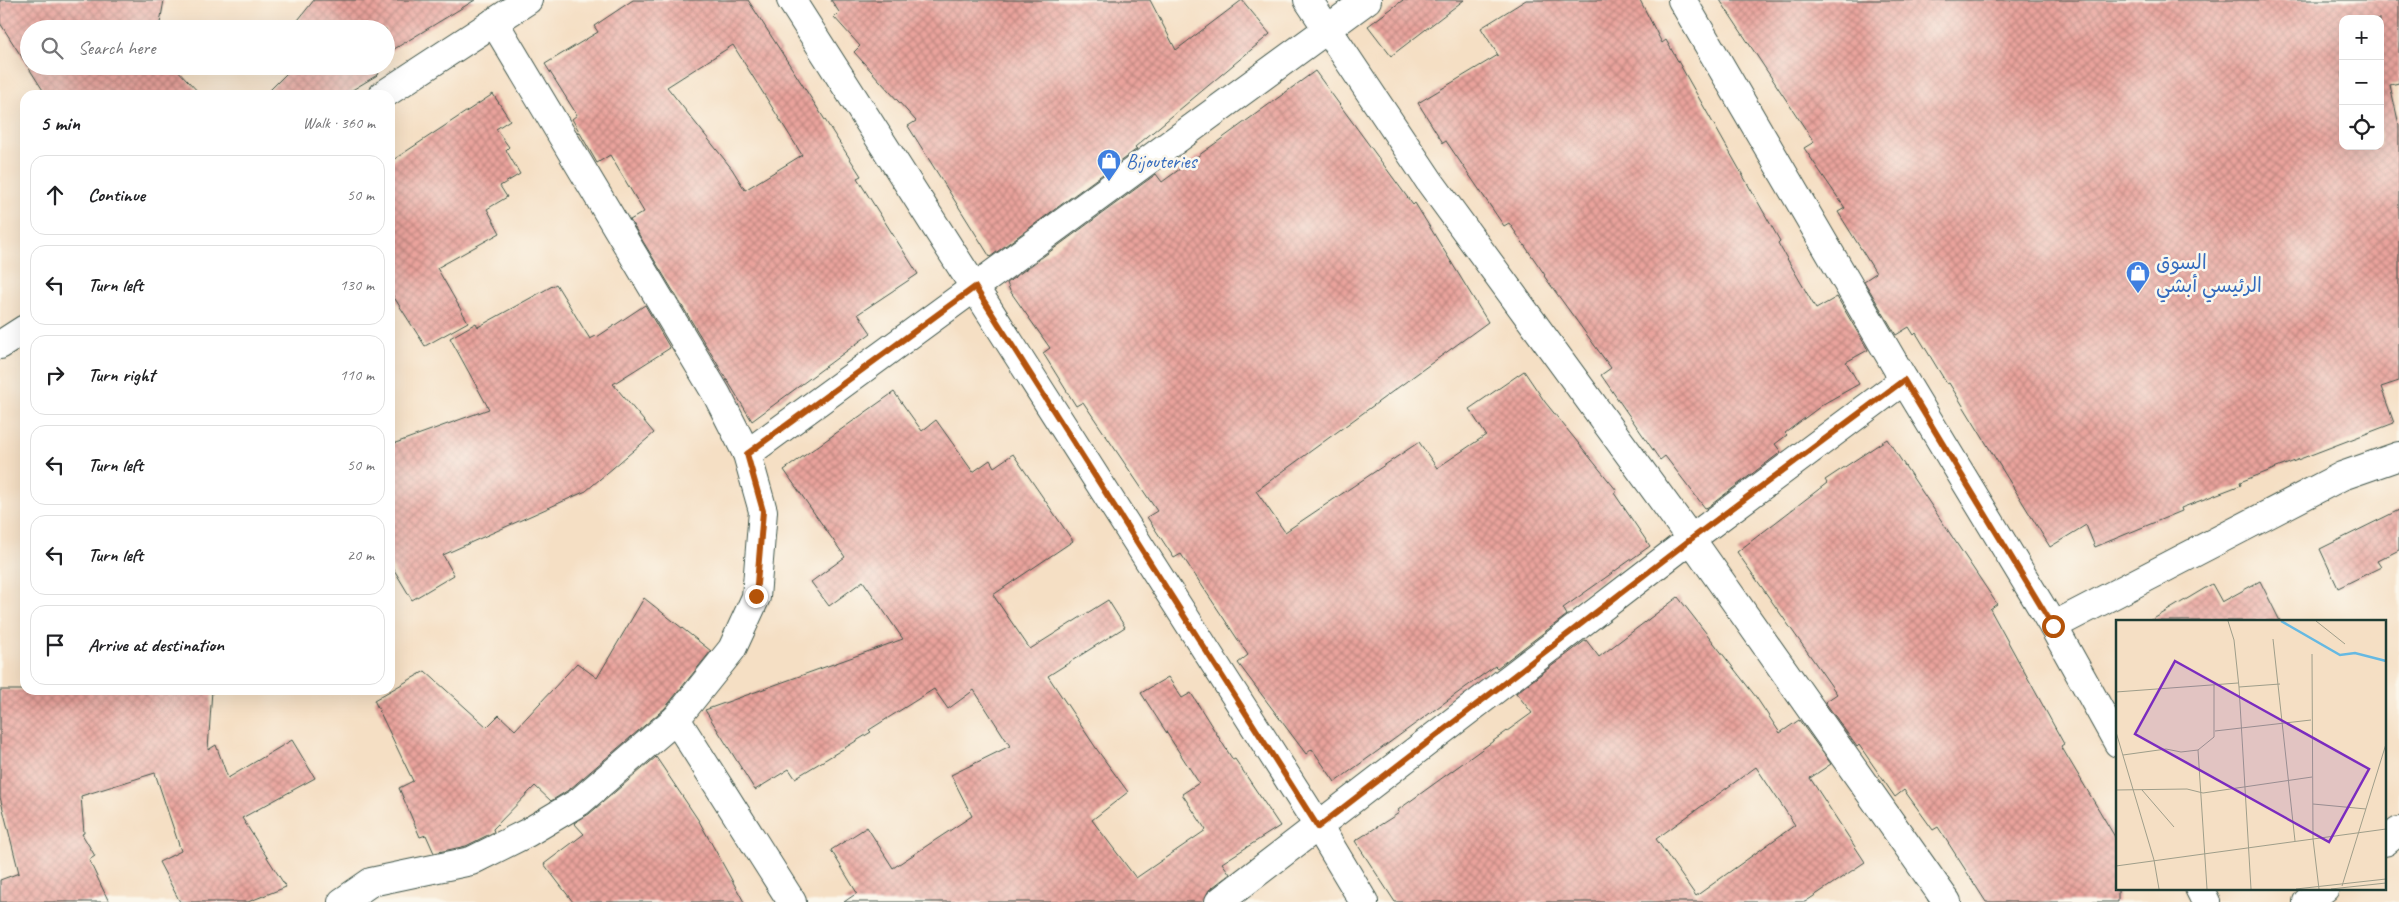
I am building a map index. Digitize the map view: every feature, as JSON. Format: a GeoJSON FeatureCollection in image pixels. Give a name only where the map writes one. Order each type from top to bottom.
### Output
{"type":"FeatureCollection","features":[{"type":"Feature","properties":{"kind":"street"},"geometry":{"type":"LineString","coordinates":[[391,90],[528,0]]}},
{"type":"Feature","properties":{"kind":"street"},"geometry":{"type":"LineString","coordinates":[[792,0],[1364,902]]}},
{"type":"Feature","properties":{"kind":"street"},"geometry":{"type":"LineString","coordinates":[[1308,0],[1326,30],[1430,182],[1691,539],[1947,902]]}},
{"type":"Feature","properties":{"kind":"street"},"geometry":{"type":"LineString","coordinates":[[747,454],[1367,0]]}},
{"type":"Feature","properties":{"kind":"street"},"geometry":{"type":"LineString","coordinates":[[1682,0],[1904,380],[2053,626],[2116,739]]}},
{"type":"Feature","properties":{"kind":"street"},"geometry":{"type":"LineString","coordinates":[[342,902],[371,882],[471,861],[527,833],[579,802],[676,719],[732,649],[756,596],[763,511],[747,454],[717,396],[494,22]]}},
{"type":"Feature","properties":{"kind":"street"},"geometry":{"type":"LineString","coordinates":[[0,345],[20,332]]}},
{"type":"Feature","properties":{"kind":"street"},"geometry":{"type":"LineString","coordinates":[[1219,902],[1691,539],[1904,380]]}},
{"type":"Feature","properties":{"kind":"street"},"geometry":{"type":"LineString","coordinates":[[2053,626],[2342,476],[2399,456]]}},
{"type":"Feature","properties":{"kind":"street"},"geometry":{"type":"LineString","coordinates":[[676,719],[792,902]]}},
{"type":"Feature","properties":{"kind":"street"},"geometry":{"type":"LineString","coordinates":[[2386,841],[2399,832]]}},
{"type":"Feature","properties":{"kind":"street"},"geometry":{"type":"LineString","coordinates":[[2200,890],[2206,902]]}},
{"type":"Feature","properties":{"kind":"street"},"geometry":{"type":"LineString","coordinates":[[2307,902],[2322,890]]}},
{"type":"Feature","properties":{"kind":"building"},"geometry":{"type":"Polygon","coordinates":[[[0,0],[164,0],[161,20],[20,20],[20,54],[0,23],[0,0]]]}},
{"type":"Feature","properties":{"kind":"building"},"geometry":{"type":"Polygon","coordinates":[[[314,0],[475,0],[395,49],[395,20],[298,20],[314,0]]]}},
{"type":"Feature","properties":{"kind":"building"},"geometry":{"type":"Polygon","coordinates":[[[633,0],[748,0],[861,176],[857,178],[918,274],[858,314],[871,333],[752,421],[630,220],[644,212],[610,155],[597,163],[572,119],[577,115],[545,64],[598,32],[594,26],[633,0]],[[733,45],[667,87],[732,169],[745,190],[802,155],[733,45]]]}},
{"type":"Feature","properties":{"kind":"building"},"geometry":{"type":"Polygon","coordinates":[[[831,0],[1150,0],[1176,50],[1242,0],[1270,34],[1135,147],[1137,149],[990,257],[908,126],[916,121],[854,52],[860,46],[834,17],[839,12],[831,0]]]}},
{"type":"Feature","properties":{"kind":"building"},"geometry":{"type":"Polygon","coordinates":[[[1403,0],[1464,0],[1391,56],[1368,26],[1403,0]]]}},
{"type":"Feature","properties":{"kind":"building"},"geometry":{"type":"Polygon","coordinates":[[[1526,0],[1640,0],[1662,43],[1666,40],[1780,241],[1778,243],[1816,309],[1837,297],[1868,350],[1846,362],[1859,384],[1825,403],[1785,433],[1787,435],[1775,444],[1781,452],[1708,507],[1705,508],[1665,456],[1660,460],[1601,375],[1611,368],[1544,276],[1509,223],[1504,226],[1446,141],[1443,143],[1418,103],[1498,55],[1481,28],[1526,0]]]}},
{"type":"Feature","properties":{"kind":"building","name":"السوق الرئيسي أبشي"},"geometry":{"type":"Polygon","coordinates":[[[1720,0],[2399,0],[2399,83],[2390,85],[2399,125],[2399,381],[2381,387],[2394,423],[2240,482],[2241,485],[2181,508],[2182,511],[2095,547],[2086,525],[2050,547],[1916,333],[1914,335],[1909,327],[1896,335],[1864,281],[1876,273],[1838,212],[1845,208],[1804,148],[1814,142],[1720,0]]]}},
{"type":"Feature","properties":{"kind":"building"},"geometry":{"type":"Polygon","coordinates":[[[1315,71],[1413,205],[1415,203],[1488,322],[1256,491],[1285,532],[1419,442],[1437,468],[1486,435],[1469,409],[1524,371],[1545,402],[1617,491],[1614,493],[1650,546],[1563,608],[1567,615],[1497,668],[1495,666],[1335,782],[1312,749],[1306,754],[1238,663],[1248,655],[1181,554],[1174,558],[1147,517],[1157,511],[1083,402],[1076,406],[1043,353],[1050,348],[1010,291],[1007,283],[1156,174],[1162,182],[1315,71]]]}},
{"type":"Feature","properties":{"kind":"building"},"geometry":{"type":"Polygon","coordinates":[[[33,75],[182,75],[196,90],[43,90],[33,75]]]}},
{"type":"Feature","properties":{"kind":"building"},"geometry":{"type":"Polygon","coordinates":[[[285,75],[377,75],[352,90],[270,90],[285,75]]]}},
{"type":"Feature","properties":{"kind":"building"},"geometry":{"type":"Polygon","coordinates":[[[493,94],[510,120],[496,129],[509,147],[506,150],[520,174],[500,186],[507,197],[487,209],[500,233],[437,268],[468,322],[425,346],[395,299],[395,159],[493,94]]]}},
{"type":"Feature","properties":{"kind":"building"},"geometry":{"type":"Polygon","coordinates":[[[556,284],[590,339],[597,337],[645,305],[670,348],[613,384],[654,433],[586,491],[443,555],[454,575],[412,600],[395,571],[395,443],[489,409],[450,338],[476,323],[478,327],[556,284]]]}},
{"type":"Feature","properties":{"kind":"building"},"geometry":{"type":"Polygon","coordinates":[[[894,392],[922,431],[936,420],[973,472],[990,460],[994,467],[1013,454],[1073,541],[993,595],[1030,649],[1108,600],[1125,627],[1048,676],[1128,792],[1092,820],[1136,878],[1206,830],[1182,794],[1199,783],[1141,693],[1168,677],[1182,698],[1191,693],[1233,760],[1235,759],[1280,826],[1222,863],[1230,874],[1209,890],[1204,902],[844,902],[857,893],[831,850],[867,827],[893,868],[972,816],[951,775],[1010,746],[974,690],[948,709],[934,689],[869,730],[871,732],[795,778],[789,769],[755,790],[705,710],[903,639],[863,581],[829,606],[811,582],[845,557],[784,470],[894,392]]]}},
{"type":"Feature","properties":{"kind":"building"},"geometry":{"type":"Polygon","coordinates":[[[1887,439],[1997,604],[1990,609],[2064,744],[2061,746],[2116,839],[2116,890],[2118,890],[2118,902],[1986,902],[1938,827],[1933,830],[1904,790],[1895,797],[1859,745],[1857,747],[1825,702],[1837,694],[1737,552],[1827,483],[1825,480],[1887,439]]]}},
{"type":"Feature","properties":{"kind":"building"},"geometry":{"type":"Polygon","coordinates":[[[2399,510],[2399,550],[2377,561],[2381,567],[2338,588],[2320,549],[2399,510]]]}},
{"type":"Feature","properties":{"kind":"building"},"geometry":{"type":"Polygon","coordinates":[[[2260,581],[2280,620],[2152,620],[2212,584],[2222,602],[2260,581]]]}},
{"type":"Feature","properties":{"kind":"building"},"geometry":{"type":"Polygon","coordinates":[[[1678,597],[1756,697],[1780,733],[1799,720],[1831,764],[1810,778],[1865,862],[1805,902],[1395,902],[1355,841],[1399,813],[1398,810],[1532,713],[1516,693],[1586,640],[1599,657],[1678,597]],[[1756,767],[1656,839],[1696,896],[1795,825],[1756,767]]]}},
{"type":"Feature","properties":{"kind":"building"},"geometry":{"type":"Polygon","coordinates":[[[644,598],[711,651],[665,708],[570,789],[551,801],[535,786],[493,829],[494,832],[466,846],[434,853],[426,835],[420,837],[399,788],[413,781],[374,700],[383,695],[395,695],[395,688],[425,671],[487,727],[499,715],[515,730],[577,663],[597,678],[644,598]]]}},
{"type":"Feature","properties":{"kind":"building"},"geometry":{"type":"Polygon","coordinates":[[[0,690],[20,690],[20,695],[212,695],[208,750],[216,745],[228,778],[292,740],[315,778],[242,818],[286,887],[248,902],[180,902],[159,862],[181,851],[155,773],[81,796],[84,833],[82,834],[95,856],[89,860],[109,902],[0,902],[0,880],[19,873],[0,797],[0,690]]]}},
{"type":"Feature","properties":{"kind":"building"},"geometry":{"type":"Polygon","coordinates":[[[656,757],[699,821],[744,902],[573,902],[544,864],[584,834],[574,823],[589,814],[656,757]]]}},
{"type":"Feature","properties":{"kind":"place","name":"Bijouteries"},"geometry":{"type":"Point","coordinates":[1109,182]}},
{"type":"Feature","properties":{"kind":"place","name":"السوق الرئيسي أبشي"},"geometry":{"type":"Point","coordinates":[2138,294]}},
{"type":"Feature","properties":{"kind":"route"},"geometry":{"type":"LineString","coordinates":[[756,596],[763,511],[747,454],[975,287],[1318,827],[1691,539],[1904,380],[2053,626]]}}]}
